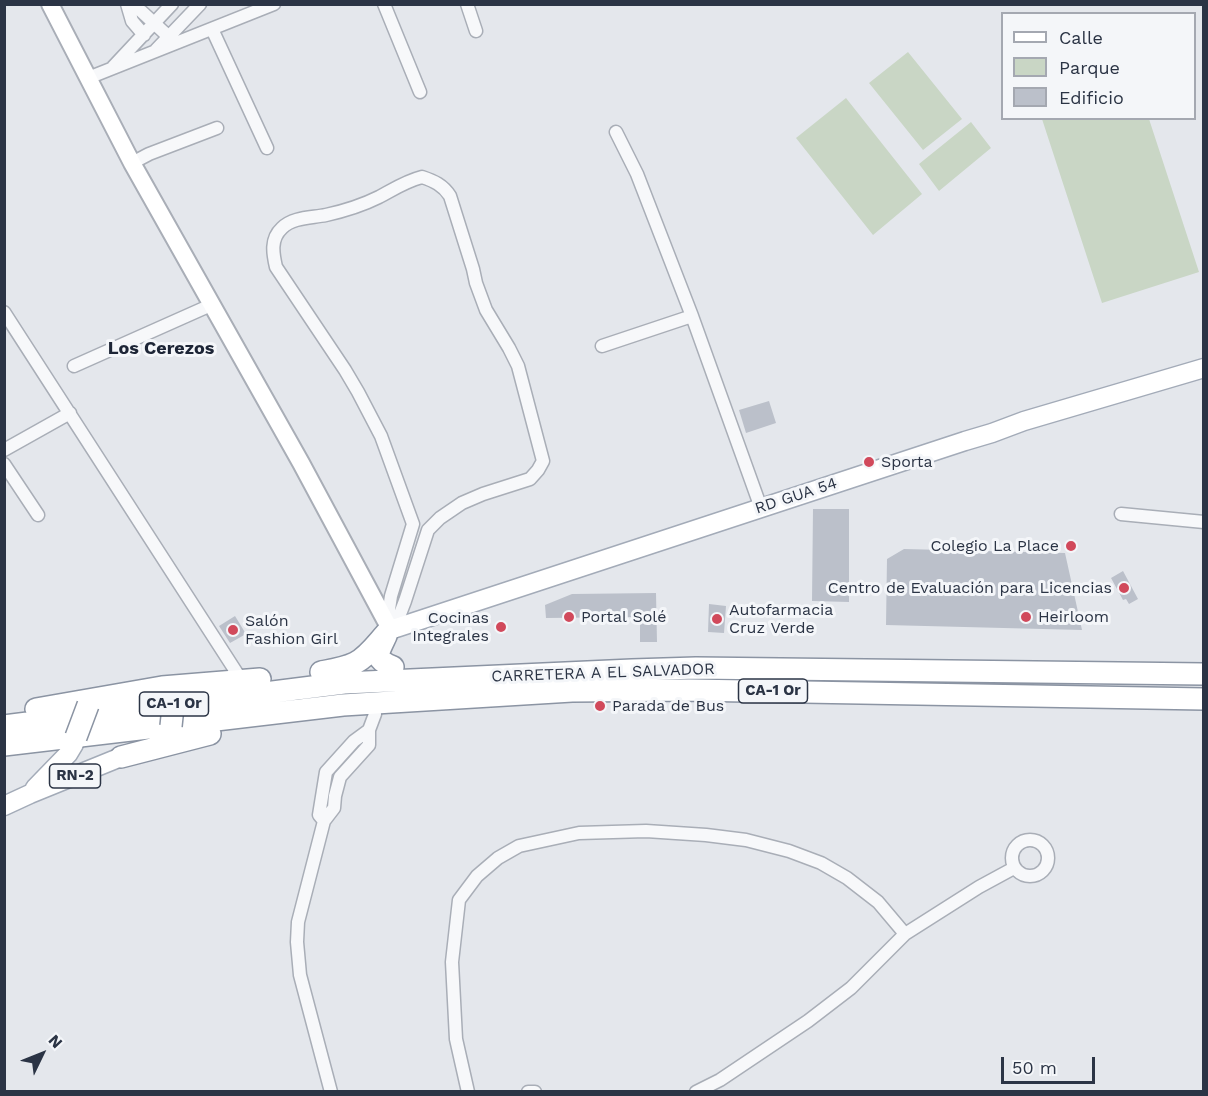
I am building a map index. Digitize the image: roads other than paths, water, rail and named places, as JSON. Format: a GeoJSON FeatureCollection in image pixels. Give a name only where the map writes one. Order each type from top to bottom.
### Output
{"type":"FeatureCollection","features":[{"type":"Feature","properties":{"kind":"highway"},"geometry":{"type":"LineString","coordinates":[[390,629],[378,658],[382,663],[393,667]]}},
{"type":"Feature","properties":{"kind":"highway"},"geometry":{"type":"LineString","coordinates":[[321,672],[358,662],[390,629]]}},
{"type":"Feature","properties":{"kind":"highway"},"geometry":{"type":"LineString","coordinates":[[4,714],[321,672],[393,667],[505,664],[601,664],[632,670]]}},
{"type":"Feature","properties":{"kind":"highway","name":"CARRETERA A EL SALVADOR"},"geometry":{"type":"LineString","coordinates":[[4,726],[344,683],[632,670],[696,668],[1203,674]]}},
{"type":"Feature","properties":{"kind":"highway","name":"CARRETERA A EL SALVADOR"},"geometry":{"type":"LineString","coordinates":[[4,745],[343,705],[572,691],[689,690],[1203,699]]}},
{"type":"Feature","properties":{"kind":"highway"},"geometry":{"type":"LineString","coordinates":[[121,757],[210,734],[293,722],[372,722],[526,708],[572,691]]}},
{"type":"Feature","properties":{"kind":"highway"},"geometry":{"type":"LineString","coordinates":[[121,757],[166,731],[173,707],[167,693]]}},
{"type":"Feature","properties":{"kind":"highway"},"geometry":{"type":"LineString","coordinates":[[75,741],[90,702]]}},
{"type":"Feature","properties":{"kind":"highway"},"geometry":{"type":"LineString","coordinates":[[4,751],[166,731],[210,734]]}},
{"type":"Feature","properties":{"kind":"main road","name":"RD GUA 54"},"geometry":{"type":"LineString","coordinates":[[390,629],[1024,421],[1203,368]]}},
{"type":"Feature","properties":{"kind":"main road","name":"RN-2"},"geometry":{"type":"LineString","coordinates":[[30,794],[68,754],[75,741]]}},
{"type":"Feature","properties":{"kind":"main road","name":"RN-2"},"geometry":{"type":"LineString","coordinates":[[4,806],[121,757]]}},
{"type":"Feature","properties":{"kind":"street"},"geometry":{"type":"LineString","coordinates":[[50,4],[132,163],[301,463],[390,629]]}},
{"type":"Feature","properties":{"kind":"street"},"geometry":{"type":"LineString","coordinates":[[128,4],[141,12],[169,37]]}},
{"type":"Feature","properties":{"kind":"street"},"geometry":{"type":"LineString","coordinates":[[128,4],[132,21],[144,34]]}},
{"type":"Feature","properties":{"kind":"street"},"geometry":{"type":"LineString","coordinates":[[110,70],[172,4]]}},
{"type":"Feature","properties":{"kind":"street"},"geometry":{"type":"LineString","coordinates":[[153,53],[200,4]]}},
{"type":"Feature","properties":{"kind":"street"},"geometry":{"type":"LineString","coordinates":[[88,78],[274,4]]}},
{"type":"Feature","properties":{"kind":"street"},"geometry":{"type":"LineString","coordinates":[[384,4],[420,92]]}},
{"type":"Feature","properties":{"kind":"street"},"geometry":{"type":"LineString","coordinates":[[467,4],[476,31]]}},
{"type":"Feature","properties":{"kind":"street"},"geometry":{"type":"LineString","coordinates":[[212,29],[267,148]]}},
{"type":"Feature","properties":{"kind":"street"},"geometry":{"type":"LineString","coordinates":[[132,163],[149,154],[217,128]]}},
{"type":"Feature","properties":{"kind":"street"},"geometry":{"type":"LineString","coordinates":[[616,132],[637,174],[692,316],[761,508]]}},
{"type":"Feature","properties":{"kind":"street"},"geometry":{"type":"LineString","coordinates":[[422,177],[437,182],[450,196],[486,310],[518,366],[543,461],[530,478],[462,503],[440,518],[428,530],[405,602],[390,629],[391,596],[413,524],[381,436],[345,370],[276,267],[272,249],[280,229],[291,221],[327,215],[350,208],[377,198],[409,180],[422,177]]}},
{"type":"Feature","properties":{"kind":"street"},"geometry":{"type":"LineString","coordinates":[[74,366],[211,305]]}},
{"type":"Feature","properties":{"kind":"street"},"geometry":{"type":"LineString","coordinates":[[4,312],[242,681]]}},
{"type":"Feature","properties":{"kind":"street"},"geometry":{"type":"LineString","coordinates":[[602,346],[692,316]]}},
{"type":"Feature","properties":{"kind":"street"},"geometry":{"type":"LineString","coordinates":[[4,450],[70,413]]}},
{"type":"Feature","properties":{"kind":"street"},"geometry":{"type":"LineString","coordinates":[[4,464],[38,515]]}},
{"type":"Feature","properties":{"kind":"street"},"geometry":{"type":"LineString","coordinates":[[1121,514],[1203,522]]}},
{"type":"Feature","properties":{"kind":"street"},"geometry":{"type":"LineString","coordinates":[[413,524],[428,530]]}},
{"type":"Feature","properties":{"kind":"street"},"geometry":{"type":"LineString","coordinates":[[331,1092],[300,975],[297,957],[298,922],[324,821],[319,815],[327,772],[372,722]]}},
{"type":"Feature","properties":{"kind":"street"},"geometry":{"type":"LineString","coordinates":[[468,1092],[456,1039],[452,962],[459,900],[477,876],[498,858],[519,846],[579,833],[646,831],[746,840],[789,851],[821,863],[847,878],[878,902],[905,934]]}},
{"type":"Feature","properties":{"kind":"street"},"geometry":{"type":"LineString","coordinates":[[696,1092],[720,1080],[808,1022],[851,988],[905,934],[979,887],[1014,868]]}},
{"type":"Feature","properties":{"kind":"street"},"geometry":{"type":"LineString","coordinates":[[528,1092],[535,1092]]}},
{"type":"Feature","properties":{"kind":"place","name":"Sporta"},"geometry":{"type":"Point","coordinates":[869,462]}},
{"type":"Feature","properties":{"kind":"place","name":"Colegio La Place"},"geometry":{"type":"Point","coordinates":[1071,546]}},
{"type":"Feature","properties":{"kind":"place","name":"Centro de Evaluación para Licencias"},"geometry":{"type":"Point","coordinates":[1124,588]}},
{"type":"Feature","properties":{"kind":"place","name":"Portal Solé"},"geometry":{"type":"Point","coordinates":[569,617]}},
{"type":"Feature","properties":{"kind":"place","name":"Heirloom"},"geometry":{"type":"Point","coordinates":[1026,617]}},
{"type":"Feature","properties":{"kind":"place","name":"Autofarmacia Cruz Verde"},"geometry":{"type":"Point","coordinates":[717,619]}},
{"type":"Feature","properties":{"kind":"place","name":"Cocinas Integrales"},"geometry":{"type":"Point","coordinates":[501,627]}},
{"type":"Feature","properties":{"kind":"place","name":"Salón Fashion Girl"},"geometry":{"type":"Point","coordinates":[233,630]}},
{"type":"Feature","properties":{"kind":"place","name":"Parada de Bus"},"geometry":{"type":"Point","coordinates":[600,706]}},
{"type":"Feature","properties":{"kind":"district","name":"Los Cerezos"},"geometry":{"type":"Point","coordinates":[161,349]}}]}
